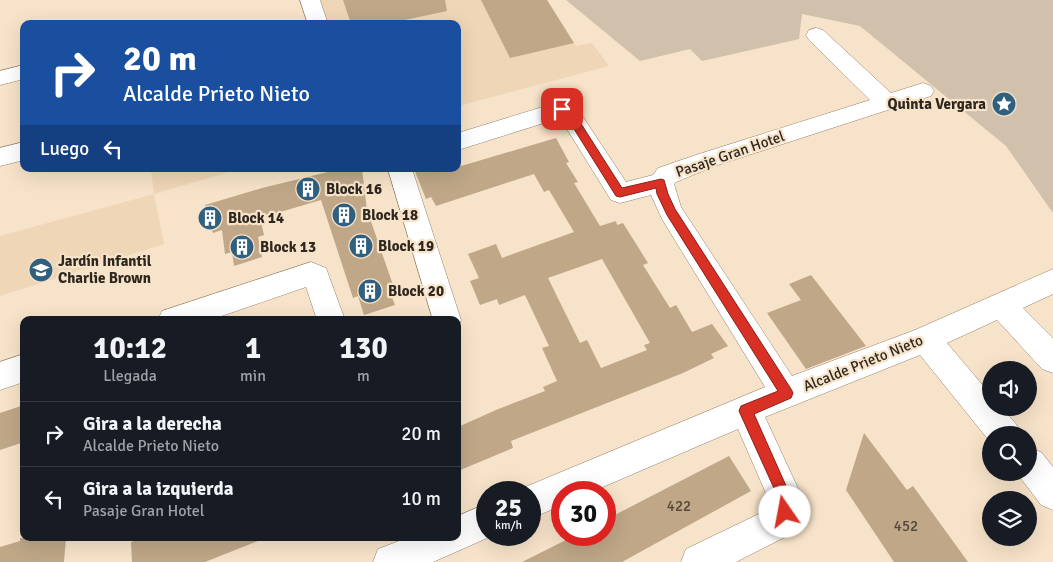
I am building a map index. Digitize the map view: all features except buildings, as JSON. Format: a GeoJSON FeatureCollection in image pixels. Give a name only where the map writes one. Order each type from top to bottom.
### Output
{"type":"FeatureCollection","features":[{"type":"Feature","properties":{"kind":"street"},"geometry":{"type":"LineString","coordinates":[[310,0],[317,20]]}},
{"type":"Feature","properties":{"kind":"street"},"geometry":{"type":"LineString","coordinates":[[816,35],[887,103]]}},
{"type":"Feature","properties":{"kind":"street"},"geometry":{"type":"LineString","coordinates":[[0,78],[20,73]]}},
{"type":"Feature","properties":{"kind":"street","name":"Pasaje Gran Hotel"},"geometry":{"type":"LineString","coordinates":[[786,393],[671,212],[663,194],[661,183],[667,175],[707,160],[922,91]]}},
{"type":"Feature","properties":{"kind":"street"},"geometry":{"type":"LineString","coordinates":[[461,140],[562,109],[567,111],[620,193],[661,183]]}},
{"type":"Feature","properties":{"kind":"street"},"geometry":{"type":"LineString","coordinates":[[0,157],[20,152]]}},
{"type":"Feature","properties":{"kind":"street"},"geometry":{"type":"LineString","coordinates":[[401,172],[446,316]]}},
{"type":"Feature","properties":{"kind":"street"},"geometry":{"type":"LineString","coordinates":[[184,316],[311,274],[316,276],[330,316]]}},
{"type":"Feature","properties":{"kind":"street","name":"Alcalde Prieto Nieto"},"geometry":{"type":"LineString","coordinates":[[541,497],[786,393],[925,339],[1053,281]]}},
{"type":"Feature","properties":{"kind":"street"},"geometry":{"type":"LineString","coordinates":[[1002,305],[1053,359]]}},
{"type":"Feature","properties":{"kind":"street"},"geometry":{"type":"LineString","coordinates":[[925,339],[998,426]]}},
{"type":"Feature","properties":{"kind":"street"},"geometry":{"type":"LineString","coordinates":[[0,376],[20,369]]}},
{"type":"Feature","properties":{"kind":"street"},"geometry":{"type":"LineString","coordinates":[[699,562],[777,523],[785,512],[784,497],[746,411]]}},
{"type":"Feature","properties":{"kind":"street"},"geometry":{"type":"LineString","coordinates":[[1037,474],[1053,493]]}},
{"type":"Feature","properties":{"kind":"street"},"geometry":{"type":"LineString","coordinates":[[461,533],[476,526]]}},
{"type":"Feature","properties":{"kind":"shaded area"},"geometry":{"type":"Polygon","coordinates":[[[320,0],[547,0],[576,46],[592,43],[609,66],[461,105],[461,20],[323,20],[320,0]]]}},
{"type":"Feature","properties":{"kind":"shaded area","name":"Quinta Vergara"},"geometry":{"type":"Polygon","coordinates":[[[566,0],[1053,0],[1053,213],[1006,146],[860,26],[802,14],[799,39],[702,61],[690,49],[640,61],[566,0]]]}},
{"type":"Feature","properties":{"kind":"shaded area"},"geometry":{"type":"Polygon","coordinates":[[[151,172],[229,172],[154,194],[151,172]]]}},
{"type":"Feature","properties":{"kind":"shaded area","name":"Jardín Infantil Charlie Brown"},"geometry":{"type":"Polygon","coordinates":[[[154,194],[164,244],[0,296],[0,236],[154,194]]]}},
{"type":"Feature","properties":{"kind":"place","name":"Quinta Vergara"},"geometry":{"type":"Point","coordinates":[1004,104]}},
{"type":"Feature","properties":{"kind":"place","name":"Block 16"},"geometry":{"type":"Point","coordinates":[308,189]}},
{"type":"Feature","properties":{"kind":"place","name":"Block 18"},"geometry":{"type":"Point","coordinates":[344,215]}},
{"type":"Feature","properties":{"kind":"place","name":"Block 14"},"geometry":{"type":"Point","coordinates":[210,218]}},
{"type":"Feature","properties":{"kind":"place","name":"Block 19"},"geometry":{"type":"Point","coordinates":[361,246]}},
{"type":"Feature","properties":{"kind":"place","name":"Block 13"},"geometry":{"type":"Point","coordinates":[242,247]}},
{"type":"Feature","properties":{"kind":"place","name":"Jardín Infantil Charlie Brown"},"geometry":{"type":"Point","coordinates":[41,270]}},
{"type":"Feature","properties":{"kind":"place","name":"Block 20"},"geometry":{"type":"Point","coordinates":[370,291]}},
{"type":"Feature","properties":{"kind":"route"},"geometry":{"type":"LineString","coordinates":[[562,109],[567,111],[620,193],[661,183],[663,194],[671,212],[786,393],[746,411],[784,497],[785,512]]}}]}
